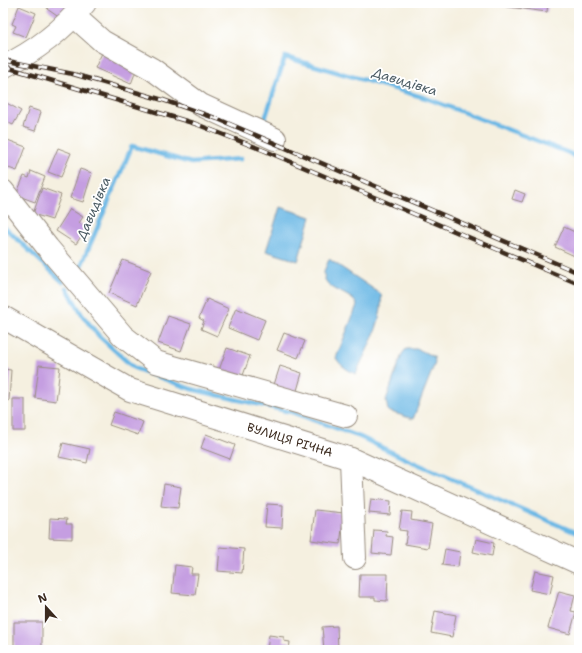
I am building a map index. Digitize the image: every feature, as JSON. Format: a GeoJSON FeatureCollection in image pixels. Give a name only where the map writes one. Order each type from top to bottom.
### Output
{"type":"FeatureCollection","features":[{"type":"Feature","properties":{"kind":"street"},"geometry":{"type":"LineString","coordinates":[[3,67],[22,57],[52,36],[79,10],[102,41],[152,68],[201,105],[275,139]]}},
{"type":"Feature","properties":{"kind":"street"},"geometry":{"type":"LineString","coordinates":[[3,191],[48,248],[123,336],[156,362],[346,416]]}},
{"type":"Feature","properties":{"kind":"street","name":"ВУЛИЦЯ РІЧНА"},"geometry":{"type":"LineString","coordinates":[[3,316],[130,390],[351,460],[579,563]]}},
{"type":"Feature","properties":{"kind":"street"},"geometry":{"type":"LineString","coordinates":[[351,460],[355,558]]}},
{"type":"Feature","properties":{"kind":"water"},"geometry":{"type":"Polygon","coordinates":[[[280,207],[311,217],[298,261],[266,251],[280,207]]]}},
{"type":"Feature","properties":{"kind":"water"},"geometry":{"type":"Polygon","coordinates":[[[329,259],[381,294],[380,315],[374,335],[356,374],[344,368],[336,358],[357,305],[350,297],[328,284],[325,279],[324,271],[329,259]]]}},
{"type":"Feature","properties":{"kind":"water"},"geometry":{"type":"Polygon","coordinates":[[[406,349],[418,349],[434,357],[435,363],[413,419],[388,411],[386,400],[402,354],[406,349]]]}},
{"type":"Feature","properties":{"kind":"building"},"geometry":{"type":"Polygon","coordinates":[[[51,3],[69,3],[60,18],[47,9],[51,3]]]}},
{"type":"Feature","properties":{"kind":"building"},"geometry":{"type":"Polygon","coordinates":[[[478,3],[548,3],[547,12],[478,3]]]}},
{"type":"Feature","properties":{"kind":"building"},"geometry":{"type":"Polygon","coordinates":[[[19,6],[36,13],[26,37],[13,32],[16,26],[12,24],[19,6]]]}},
{"type":"Feature","properties":{"kind":"building"},"geometry":{"type":"Polygon","coordinates":[[[102,53],[137,68],[131,84],[95,68],[102,53]]]}},
{"type":"Feature","properties":{"kind":"building"},"geometry":{"type":"Polygon","coordinates":[[[3,101],[21,111],[13,125],[3,120],[3,101]]]}},
{"type":"Feature","properties":{"kind":"building"},"geometry":{"type":"Polygon","coordinates":[[[29,108],[41,112],[35,131],[23,127],[29,108]]]}},
{"type":"Feature","properties":{"kind":"building"},"geometry":{"type":"Polygon","coordinates":[[[5,139],[26,147],[17,171],[3,166],[3,145],[5,139]]]}},
{"type":"Feature","properties":{"kind":"building"},"geometry":{"type":"Polygon","coordinates":[[[58,148],[71,153],[61,177],[48,172],[58,148]]]}},
{"type":"Feature","properties":{"kind":"building"},"geometry":{"type":"Polygon","coordinates":[[[80,169],[92,173],[83,202],[70,198],[80,169]]]}},
{"type":"Feature","properties":{"kind":"building"},"geometry":{"type":"Polygon","coordinates":[[[31,171],[45,177],[35,202],[16,195],[24,176],[29,178],[31,171]]]}},
{"type":"Feature","properties":{"kind":"building"},"geometry":{"type":"Polygon","coordinates":[[[42,188],[61,195],[52,220],[33,214],[42,188]]]}},
{"type":"Feature","properties":{"kind":"building"},"geometry":{"type":"Polygon","coordinates":[[[515,190],[525,194],[522,202],[512,199],[515,190]]]}},
{"type":"Feature","properties":{"kind":"building"},"geometry":{"type":"Polygon","coordinates":[[[70,209],[83,217],[79,223],[87,228],[76,244],[56,231],[70,209]]]}},
{"type":"Feature","properties":{"kind":"building"},"geometry":{"type":"Polygon","coordinates":[[[564,227],[579,234],[579,258],[555,247],[564,227]]]}},
{"type":"Feature","properties":{"kind":"building"},"geometry":{"type":"Polygon","coordinates":[[[123,260],[151,271],[137,305],[109,293],[123,260]]]}},
{"type":"Feature","properties":{"kind":"building"},"geometry":{"type":"Polygon","coordinates":[[[207,299],[229,309],[217,336],[201,329],[204,321],[199,318],[207,299]]]}},
{"type":"Feature","properties":{"kind":"building"},"geometry":{"type":"Polygon","coordinates":[[[236,308],[265,320],[257,340],[228,328],[236,308]]]}},
{"type":"Feature","properties":{"kind":"building"},"geometry":{"type":"Polygon","coordinates":[[[168,316],[191,324],[181,351],[158,343],[168,316]]]}},
{"type":"Feature","properties":{"kind":"building"},"geometry":{"type":"Polygon","coordinates":[[[284,333],[305,341],[298,358],[277,350],[284,333]]]}},
{"type":"Feature","properties":{"kind":"building"},"geometry":{"type":"Polygon","coordinates":[[[227,348],[250,356],[242,378],[219,370],[227,348]]]}},
{"type":"Feature","properties":{"kind":"building"},"geometry":{"type":"Polygon","coordinates":[[[39,365],[60,367],[56,401],[35,398],[39,365]]]}},
{"type":"Feature","properties":{"kind":"building"},"geometry":{"type":"Polygon","coordinates":[[[280,366],[302,373],[296,394],[273,388],[280,366]]]}},
{"type":"Feature","properties":{"kind":"building"},"geometry":{"type":"Polygon","coordinates":[[[3,369],[11,370],[9,401],[3,400],[3,369]]]}},
{"type":"Feature","properties":{"kind":"building"},"geometry":{"type":"Polygon","coordinates":[[[13,399],[25,399],[25,431],[13,431],[13,399]]]}},
{"type":"Feature","properties":{"kind":"building"},"geometry":{"type":"Polygon","coordinates":[[[114,412],[143,422],[138,435],[109,425],[114,412]]]}},
{"type":"Feature","properties":{"kind":"building"},"geometry":{"type":"Polygon","coordinates":[[[206,434],[235,445],[230,459],[201,448],[206,434]]]}},
{"type":"Feature","properties":{"kind":"building"},"geometry":{"type":"Polygon","coordinates":[[[63,443],[90,449],[87,463],[59,457],[63,443]]]}},
{"type":"Feature","properties":{"kind":"building"},"geometry":{"type":"Polygon","coordinates":[[[164,484],[181,487],[178,508],[161,506],[164,484]]]}},
{"type":"Feature","properties":{"kind":"building"},"geometry":{"type":"Polygon","coordinates":[[[371,499],[391,501],[390,515],[369,513],[371,499]]]}},
{"type":"Feature","properties":{"kind":"building"},"geometry":{"type":"Polygon","coordinates":[[[267,504],[283,505],[282,528],[265,527],[267,504]]]}},
{"type":"Feature","properties":{"kind":"building"},"geometry":{"type":"Polygon","coordinates":[[[315,510],[344,513],[340,544],[311,540],[315,510]]]}},
{"type":"Feature","properties":{"kind":"building"},"geometry":{"type":"Polygon","coordinates":[[[402,511],[412,512],[411,520],[432,524],[428,548],[405,544],[407,531],[399,530],[402,511]]]}},
{"type":"Feature","properties":{"kind":"building"},"geometry":{"type":"Polygon","coordinates":[[[50,518],[67,519],[66,524],[72,524],[72,539],[49,538],[50,518]]]}},
{"type":"Feature","properties":{"kind":"building"},"geometry":{"type":"Polygon","coordinates":[[[374,530],[387,531],[386,536],[393,537],[391,555],[372,553],[374,530]]]}},
{"type":"Feature","properties":{"kind":"building"},"geometry":{"type":"Polygon","coordinates":[[[476,539],[494,543],[492,556],[473,552],[476,539]]]}},
{"type":"Feature","properties":{"kind":"building"},"geometry":{"type":"Polygon","coordinates":[[[220,547],[244,549],[242,573],[218,571],[220,547]]]}},
{"type":"Feature","properties":{"kind":"building"},"geometry":{"type":"Polygon","coordinates":[[[445,549],[460,552],[458,567],[442,565],[445,549]]]}},
{"type":"Feature","properties":{"kind":"building"},"geometry":{"type":"Polygon","coordinates":[[[175,565],[192,567],[191,574],[198,574],[195,595],[172,593],[175,565]]]}},
{"type":"Feature","properties":{"kind":"building"},"geometry":{"type":"Polygon","coordinates":[[[535,571],[554,575],[550,594],[530,590],[535,571]]]}},
{"type":"Feature","properties":{"kind":"building"},"geometry":{"type":"Polygon","coordinates":[[[360,574],[388,574],[387,601],[375,600],[375,597],[359,597],[360,574]]]}},
{"type":"Feature","properties":{"kind":"building"},"geometry":{"type":"Polygon","coordinates":[[[559,591],[575,595],[571,611],[576,612],[570,634],[548,628],[559,591]]]}},
{"type":"Feature","properties":{"kind":"building"},"geometry":{"type":"Polygon","coordinates":[[[435,611],[456,615],[452,637],[431,633],[435,611]]]}},
{"type":"Feature","properties":{"kind":"building"},"geometry":{"type":"Polygon","coordinates":[[[14,622],[42,622],[42,650],[14,650],[14,622]]]}},
{"type":"Feature","properties":{"kind":"building"},"geometry":{"type":"Polygon","coordinates":[[[337,626],[338,650],[324,650],[322,627],[337,626]]]}},
{"type":"Feature","properties":{"kind":"building"},"geometry":{"type":"Polygon","coordinates":[[[269,635],[284,637],[284,641],[290,642],[289,650],[267,650],[269,635]]]}},
{"type":"Feature","properties":{"kind":"waterway","name":"Давидівка"},"geometry":{"type":"LineString","coordinates":[[264,122],[285,57],[426,98],[569,153],[579,159]]}},
{"type":"Feature","properties":{"kind":"waterway","name":"Давидівка"},"geometry":{"type":"LineString","coordinates":[[78,273],[132,146],[191,163],[241,159]]}},
{"type":"Feature","properties":{"kind":"waterway","name":"Давидівка"},"geometry":{"type":"LineString","coordinates":[[3,226],[63,282]]}},
{"type":"Feature","properties":{"kind":"waterway"},"geometry":{"type":"LineString","coordinates":[[67,288],[82,315],[99,336],[134,368],[191,389],[291,412],[360,437],[406,459],[579,534]]}},
{"type":"Feature","properties":{"kind":"railway"},"geometry":{"type":"LineString","coordinates":[[3,60],[73,74],[163,100],[218,119],[579,273]]}},
{"type":"Feature","properties":{"kind":"railway"},"geometry":{"type":"LineString","coordinates":[[3,66],[196,124],[263,150],[579,284]]}}]}
